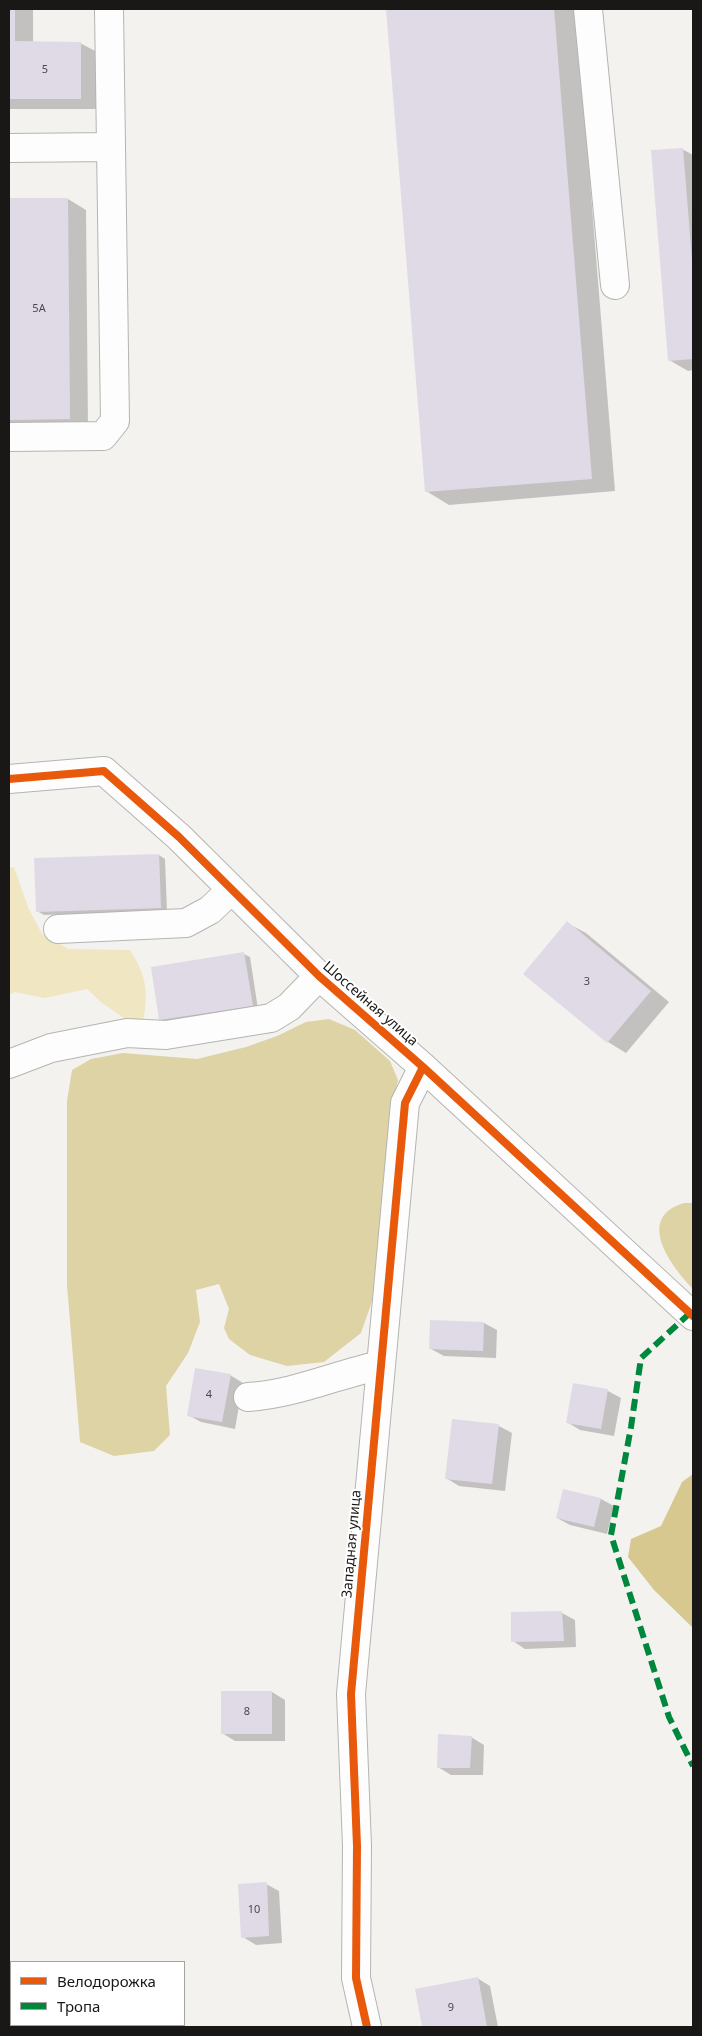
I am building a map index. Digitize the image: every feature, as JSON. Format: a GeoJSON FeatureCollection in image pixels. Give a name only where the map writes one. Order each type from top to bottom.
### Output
{"type":"FeatureCollection","features":[{"type":"Feature","properties":{"kind":"street"},"geometry":{"type":"LineString","coordinates":[[9,437],[103,436],[115,421],[109,9]]}},
{"type":"Feature","properties":{"kind":"street"},"geometry":{"type":"LineString","coordinates":[[588,9],[615,285]]}},
{"type":"Feature","properties":{"kind":"street"},"geometry":{"type":"LineString","coordinates":[[9,148],[110,147]]}},
{"type":"Feature","properties":{"kind":"street","name":"Шоссейная улица"},"geometry":{"type":"LineString","coordinates":[[9,779],[104,771],[180,837],[319,976],[424,1067],[693,1316]]}},
{"type":"Feature","properties":{"kind":"street"},"geometry":{"type":"LineString","coordinates":[[58,929],[186,923],[210,910],[231,890]]}},
{"type":"Feature","properties":{"kind":"street"},"geometry":{"type":"LineString","coordinates":[[9,1064],[50,1048],[127,1033],[166,1035],[271,1018],[289,1007],[319,976]]}},
{"type":"Feature","properties":{"kind":"street","name":"Западная улица"},"geometry":{"type":"LineString","coordinates":[[367,2027],[356,1978],[357,1846],[350,1694],[405,1103],[424,1067]]}},
{"type":"Feature","properties":{"kind":"street"},"geometry":{"type":"LineString","coordinates":[[248,1397],[274,1396],[344,1373],[380,1364]]}},
{"type":"Feature","properties":{"kind":"shaded area"},"geometry":{"type":"Polygon","coordinates":[[[14,867],[28,907],[42,934],[69,949],[130,950],[140,968],[145,984],[146,1001],[143,1021],[131,1023],[102,1003],[87,989],[45,998],[15,992],[9,995],[9,868],[14,867]]]}},
{"type":"Feature","properties":{"kind":"shaded area"},"geometry":{"type":"Polygon","coordinates":[[[329,1019],[355,1030],[390,1061],[398,1080],[394,1097],[377,1287],[361,1333],[324,1362],[287,1366],[250,1355],[229,1339],[224,1328],[229,1309],[219,1284],[196,1290],[200,1322],[188,1353],[166,1386],[170,1435],[154,1451],[114,1456],[80,1442],[67,1285],[67,1101],[72,1070],[91,1059],[123,1053],[197,1059],[246,1047],[277,1036],[306,1022],[329,1019]]]}},
{"type":"Feature","properties":{"kind":"shaded area"},"geometry":{"type":"Polygon","coordinates":[[[684,1203],[693,1203],[693,1289],[668,1256],[659,1231],[661,1220],[669,1210],[684,1203]]]}},
{"type":"Feature","properties":{"kind":"shaded area"},"geometry":{"type":"Polygon","coordinates":[[[693,1474],[693,1628],[654,1590],[628,1557],[631,1539],[661,1526],[682,1482],[693,1474]]]}},
{"type":"Feature","properties":{"kind":"building"},"geometry":{"type":"Polygon","coordinates":[[[9,9],[15,9],[15,41],[81,42],[81,99],[9,99],[9,9]]]}},
{"type":"Feature","properties":{"kind":"building"},"geometry":{"type":"Polygon","coordinates":[[[386,9],[554,9],[592,479],[425,492],[386,9]]]}},
{"type":"Feature","properties":{"kind":"building"},"geometry":{"type":"Polygon","coordinates":[[[683,148],[693,273],[693,359],[668,361],[651,150],[683,148]]]}},
{"type":"Feature","properties":{"kind":"building"},"geometry":{"type":"Polygon","coordinates":[[[9,198],[68,198],[70,419],[9,420],[9,198]]]}},
{"type":"Feature","properties":{"kind":"building"},"geometry":{"type":"Polygon","coordinates":[[[159,854],[161,908],[36,912],[34,858],[159,854]]]}},
{"type":"Feature","properties":{"kind":"building"},"geometry":{"type":"Polygon","coordinates":[[[567,921],[651,991],[607,1043],[523,974],[567,921]]]}},
{"type":"Feature","properties":{"kind":"building"},"geometry":{"type":"Polygon","coordinates":[[[244,952],[253,1006],[159,1020],[151,967],[244,952]]]}},
{"type":"Feature","properties":{"kind":"building"},"geometry":{"type":"Polygon","coordinates":[[[430,1320],[484,1322],[483,1351],[429,1349],[430,1320]]]}},
{"type":"Feature","properties":{"kind":"building"},"geometry":{"type":"Polygon","coordinates":[[[195,1368],[231,1374],[222,1422],[187,1416],[195,1368]]]}},
{"type":"Feature","properties":{"kind":"building"},"geometry":{"type":"Polygon","coordinates":[[[573,1383],[608,1389],[601,1429],[566,1423],[573,1383]]]}},
{"type":"Feature","properties":{"kind":"building"},"geometry":{"type":"Polygon","coordinates":[[[452,1419],[499,1424],[492,1484],[445,1479],[452,1419]]]}},
{"type":"Feature","properties":{"kind":"building"},"geometry":{"type":"Polygon","coordinates":[[[563,1489],[601,1498],[594,1527],[556,1518],[563,1489]]]}},
{"type":"Feature","properties":{"kind":"building"},"geometry":{"type":"Polygon","coordinates":[[[562,1611],[564,1641],[511,1642],[511,1612],[562,1611]]]}},
{"type":"Feature","properties":{"kind":"building"},"geometry":{"type":"Polygon","coordinates":[[[221,1691],[272,1691],[272,1734],[221,1734],[221,1691]]]}},
{"type":"Feature","properties":{"kind":"building"},"geometry":{"type":"Polygon","coordinates":[[[438,1734],[472,1736],[470,1768],[437,1768],[438,1734]]]}},
{"type":"Feature","properties":{"kind":"building"},"geometry":{"type":"Polygon","coordinates":[[[267,1882],[269,1936],[241,1938],[238,1884],[267,1882]]]}},
{"type":"Feature","properties":{"kind":"building"},"geometry":{"type":"Polygon","coordinates":[[[478,1977],[487,2027],[422,2027],[415,1989],[478,1977]]]}},
{"type":"Feature","properties":{"kind":"marked path"},"geometry":{"type":"LineString","coordinates":[[690,1313],[641,1358],[631,1427],[611,1535],[669,1717],[693,1766]]}},
{"type":"Feature","properties":{"kind":"cycle path"},"geometry":{"type":"LineString","coordinates":[[9,779],[104,771],[179,837],[319,976],[423,1067],[693,1316]]}},
{"type":"Feature","properties":{"kind":"cycle path"},"geometry":{"type":"LineString","coordinates":[[367,2027],[356,1978],[357,1846],[351,1694],[405,1103],[423,1067]]}}]}
